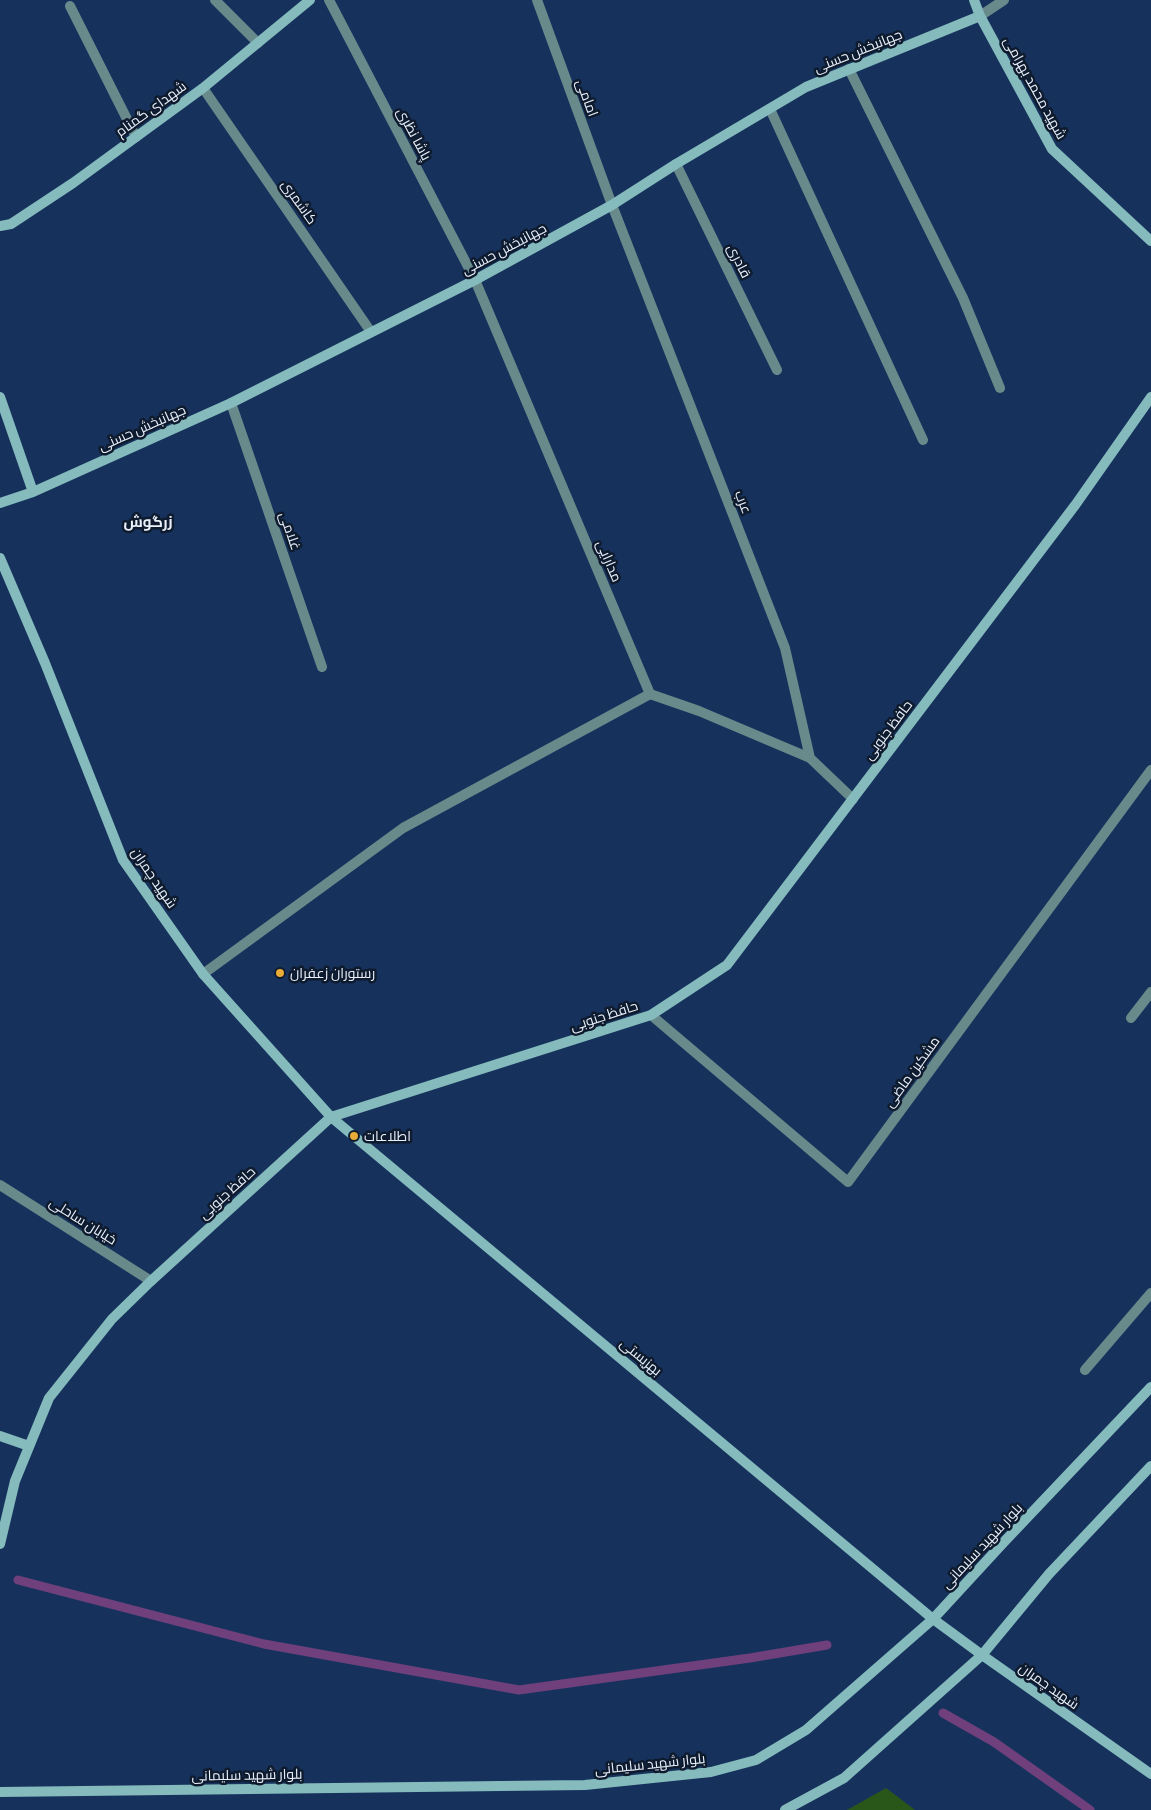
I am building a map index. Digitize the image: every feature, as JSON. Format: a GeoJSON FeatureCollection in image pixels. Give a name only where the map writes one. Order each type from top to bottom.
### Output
{"type":"FeatureCollection","features":[{"type":"Feature","properties":{"kind":"street"},"geometry":{"type":"LineString","coordinates":[[215,0],[258,43]]}},
{"type":"Feature","properties":{"kind":"street","name":"شهدای گمنام"},"geometry":{"type":"LineString","coordinates":[[0,226],[10,224],[73,183],[203,88],[310,0]]}},
{"type":"Feature","properties":{"kind":"street","name":"پاشا نظری"},"geometry":{"type":"LineString","coordinates":[[329,0],[475,280]]}},
{"type":"Feature","properties":{"kind":"street","name":"امامی"},"geometry":{"type":"LineString","coordinates":[[537,0],[612,205]]}},
{"type":"Feature","properties":{"kind":"street","name":"شهید محمد بهرامی"},"geometry":{"type":"LineString","coordinates":[[974,0],[980,16],[1052,149],[1151,241]]}},
{"type":"Feature","properties":{"kind":"street"},"geometry":{"type":"LineString","coordinates":[[980,16],[1004,0]]}},
{"type":"Feature","properties":{"kind":"street"},"geometry":{"type":"LineString","coordinates":[[70,6],[136,137]]}},
{"type":"Feature","properties":{"kind":"street","name":"جهانبخش حسنی"},"geometry":{"type":"LineString","coordinates":[[33,492],[231,403],[475,280],[612,205],[676,164],[806,87],[980,16]]}},
{"type":"Feature","properties":{"kind":"street"},"geometry":{"type":"LineString","coordinates":[[849,69],[963,298],[1000,388]]}},
{"type":"Feature","properties":{"kind":"street","name":"کاشمری"},"geometry":{"type":"LineString","coordinates":[[203,88],[371,332]]}},
{"type":"Feature","properties":{"kind":"street"},"geometry":{"type":"LineString","coordinates":[[770,109],[923,440]]}},
{"type":"Feature","properties":{"kind":"street","name":"قادری"},"geometry":{"type":"LineString","coordinates":[[676,164],[777,370]]}},
{"type":"Feature","properties":{"kind":"street","name":"عرب"},"geometry":{"type":"LineString","coordinates":[[612,205],[786,648],[810,758]]}},
{"type":"Feature","properties":{"kind":"street","name":"مدارایی"},"geometry":{"type":"LineString","coordinates":[[475,280],[650,694]]}},
{"type":"Feature","properties":{"kind":"street"},"geometry":{"type":"LineString","coordinates":[[0,397],[33,492],[0,503]]}},
{"type":"Feature","properties":{"kind":"street","name":"حافظ جنوبی"},"geometry":{"type":"LineString","coordinates":[[0,1544],[15,1481],[49,1398],[112,1319],[331,1117],[651,1015],[727,965],[1076,504],[1151,397]]}},
{"type":"Feature","properties":{"kind":"street","name":"غلامی"},"geometry":{"type":"LineString","coordinates":[[231,403],[322,667]]}},
{"type":"Feature","properties":{"kind":"street","name":"شهید چمران"},"geometry":{"type":"LineString","coordinates":[[0,558],[45,663],[123,860],[203,974],[331,1117]]}},
{"type":"Feature","properties":{"kind":"street"},"geometry":{"type":"LineString","coordinates":[[203,974],[403,828],[650,694],[699,710],[810,758],[853,799]]}},
{"type":"Feature","properties":{"kind":"street","name":"مشکین ماضی"},"geometry":{"type":"LineString","coordinates":[[651,1015],[848,1182],[1151,770]]}},
{"type":"Feature","properties":{"kind":"street"},"geometry":{"type":"LineString","coordinates":[[1131,1018],[1151,992]]}},
{"type":"Feature","properties":{"kind":"street","name":"بهزیستی"},"geometry":{"type":"LineString","coordinates":[[331,1117],[934,1619]]}},
{"type":"Feature","properties":{"kind":"street","name":"خیابان ساحلی"},"geometry":{"type":"LineString","coordinates":[[0,1185],[151,1281]]}},
{"type":"Feature","properties":{"kind":"street"},"geometry":{"type":"LineString","coordinates":[[1085,1370],[1151,1293]]}},
{"type":"Feature","properties":{"kind":"street","name":"بلوار شهید سلیمانی"},"geometry":{"type":"LineString","coordinates":[[0,1792],[585,1786],[711,1772],[756,1760],[806,1730],[934,1619],[1002,1543],[1151,1387]]}},
{"type":"Feature","properties":{"kind":"street"},"geometry":{"type":"LineString","coordinates":[[0,1436],[29,1446]]}},
{"type":"Feature","properties":{"kind":"street"},"geometry":{"type":"LineString","coordinates":[[785,1810],[844,1778],[982,1655],[1049,1574],[1151,1466]]}},
{"type":"Feature","properties":{"kind":"street","name":"شهید چمران"},"geometry":{"type":"LineString","coordinates":[[934,1619],[1151,1774]]}},
{"type":"Feature","properties":{"kind":"green space"},"geometry":{"type":"Polygon","coordinates":[[[886,1788],[915,1810],[847,1810],[886,1788]]]}},
{"type":"Feature","properties":{"kind":"waterway"},"geometry":{"type":"LineString","coordinates":[[18,1580],[264,1644],[519,1690],[750,1658],[827,1645]]}},
{"type":"Feature","properties":{"kind":"waterway"},"geometry":{"type":"LineString","coordinates":[[943,1713],[994,1742],[1090,1810]]}},
{"type":"Feature","properties":{"kind":"place","name":"رستوران زعفران"},"geometry":{"type":"Point","coordinates":[280,973]}},
{"type":"Feature","properties":{"kind":"place","name":"اطلاعات"},"geometry":{"type":"Point","coordinates":[354,1136]}},
{"type":"Feature","properties":{"kind":"district","name":"زرگوش"},"geometry":{"type":"Point","coordinates":[148,522]}}]}
